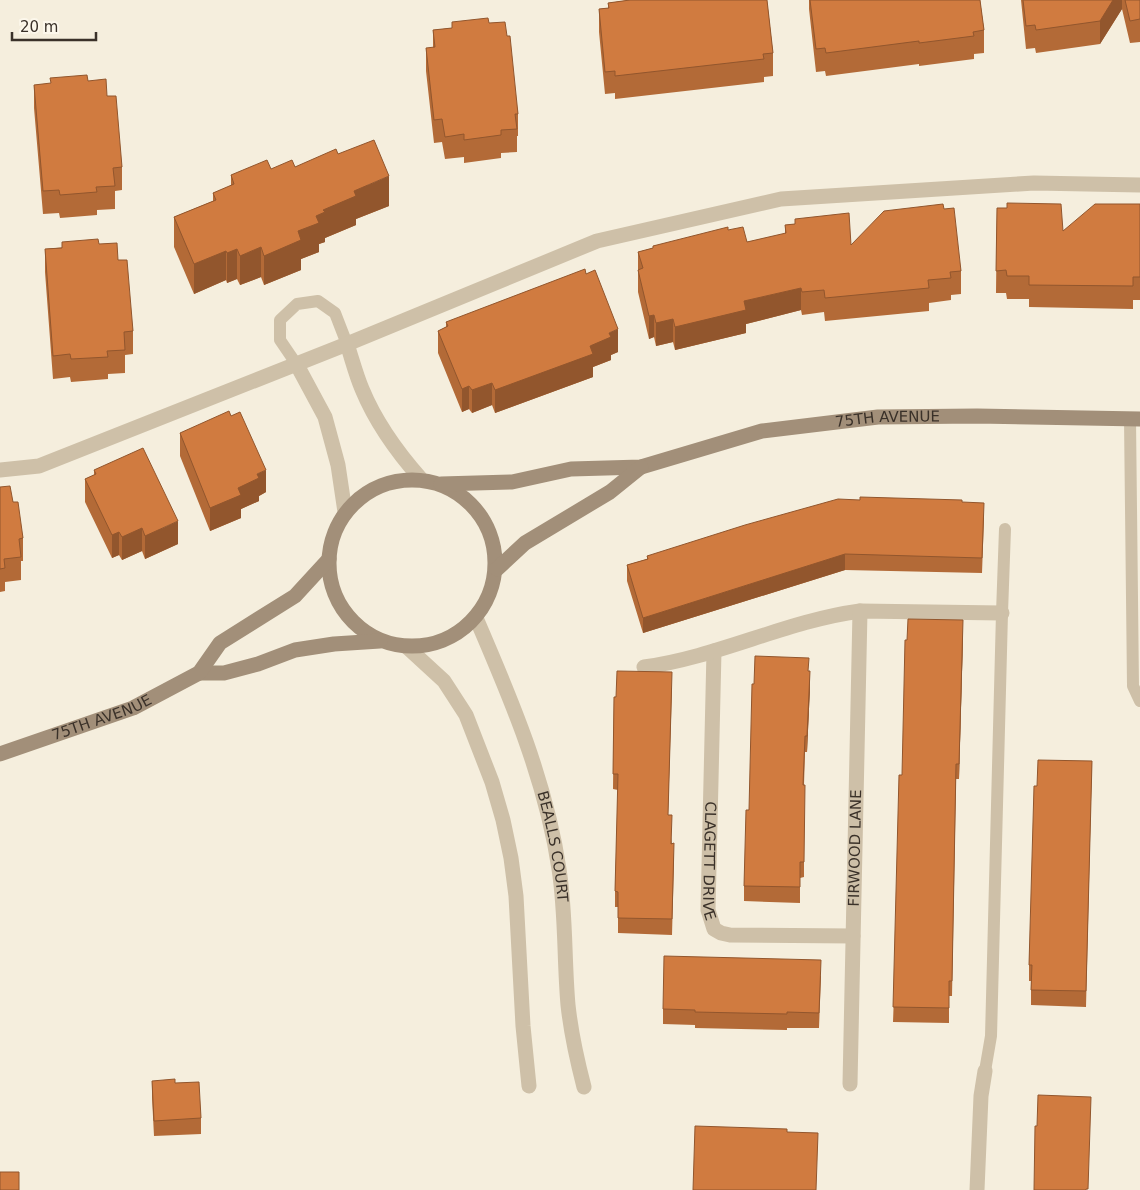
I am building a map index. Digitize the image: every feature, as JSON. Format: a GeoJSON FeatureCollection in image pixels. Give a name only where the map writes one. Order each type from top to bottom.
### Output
{"type":"FeatureCollection","features":[{"type":"Feature","properties":{"kind":"street"},"geometry":{"type":"LineString","coordinates":[[0,470],[39,466],[347,344],[597,241],[781,199],[1034,183],[1140,184]]}},
{"type":"Feature","properties":{"kind":"street"},"geometry":{"type":"LineString","coordinates":[[347,344],[362,388],[378,422],[400,456],[421,479]]}},
{"type":"Feature","properties":{"kind":"street"},"geometry":{"type":"LineString","coordinates":[[297,364],[325,417],[338,465],[345,512]]}},
{"type":"Feature","properties":{"kind":"street","name":"75TH AVENUE"},"geometry":{"type":"LineString","coordinates":[[441,484],[512,482],[571,469],[642,467],[762,431],[878,417],[977,416],[1135,419]]}},
{"type":"Feature","properties":{"kind":"street","name":"75TH AVENUE"},"geometry":{"type":"LineString","coordinates":[[497,569],[525,544],[610,492],[642,467]]}},
{"type":"Feature","properties":{"kind":"street"},"geometry":{"type":"LineString","coordinates":[[421,479],[441,484],[465,497],[483,517],[494,542],[497,569],[490,595],[476,618],[456,635],[433,645],[407,647],[380,641],[358,627],[342,608],[332,585],[329,559],[336,527],[345,512],[360,497],[379,486],[399,480],[421,479]]}},
{"type":"Feature","properties":{"kind":"street","name":"75TH AVENUE"},"geometry":{"type":"LineString","coordinates":[[0,754],[133,708],[199,673],[220,644],[295,596],[329,559]]}},
{"type":"Feature","properties":{"kind":"street"},"geometry":{"type":"LineString","coordinates":[[644,666],[684,660],[814,619],[860,611],[1002,613]]}},
{"type":"Feature","properties":{"kind":"street","name":"FIRWOOD LANE"},"geometry":{"type":"LineString","coordinates":[[850,1084],[860,611]]}},
{"type":"Feature","properties":{"kind":"street","name":"BEALLS COURT"},"geometry":{"type":"LineString","coordinates":[[476,618],[502,677],[532,757],[553,835],[563,905],[568,1005],[574,1046],[584,1087]]}},
{"type":"Feature","properties":{"kind":"street","name":"75TH AVENUE"},"geometry":{"type":"LineString","coordinates":[[199,673],[224,673],[258,664],[295,650],[334,644],[380,641]]}},
{"type":"Feature","properties":{"kind":"street"},"geometry":{"type":"LineString","coordinates":[[407,647],[444,681],[466,715],[486,767],[503,820],[512,858],[516,896],[523,1026],[529,1086]]}},
{"type":"Feature","properties":{"kind":"street","name":"CLAGETT DRIVE"},"geometry":{"type":"LineString","coordinates":[[714,651],[708,910],[714,929],[730,935],[853,936]]}},
{"type":"Feature","properties":{"kind":"street"},"geometry":{"type":"LineString","coordinates":[[977,1190],[981,1096],[985,1071]]}},
{"type":"Feature","properties":{"kind":"lane"},"geometry":{"type":"LineString","coordinates":[[297,364],[280,340],[280,320],[297,304],[318,301],[335,313],[347,344]]}},
{"type":"Feature","properties":{"kind":"lane"},"geometry":{"type":"LineString","coordinates":[[1135,419],[1136,504],[1133,686],[1140,701]]}},
{"type":"Feature","properties":{"kind":"lane"},"geometry":{"type":"LineString","coordinates":[[985,1071],[991,1036],[1005,529]]}},
{"type":"Feature","properties":{"kind":"building"},"geometry":{"type":"Polygon","coordinates":[[[630,0],[767,0],[773,53],[763,54],[764,59],[615,76],[615,71],[605,72],[599,9],[609,8],[608,3],[630,0]]]}},
{"type":"Feature","properties":{"kind":"building"},"geometry":{"type":"Polygon","coordinates":[[[810,0],[980,0],[984,30],[973,32],[974,36],[826,53],[825,48],[816,49],[810,0]]]}},
{"type":"Feature","properties":{"kind":"building"},"geometry":{"type":"Polygon","coordinates":[[[1023,0],[1113,0],[1100,21],[1036,30],[1035,25],[1026,26],[1023,0]]]}},
{"type":"Feature","properties":{"kind":"building"},"geometry":{"type":"Polygon","coordinates":[[[1125,0],[1140,0],[1140,19],[1130,21],[1125,0]]]}},
{"type":"Feature","properties":{"kind":"building"},"geometry":{"type":"Polygon","coordinates":[[[488,18],[489,23],[505,22],[507,36],[510,36],[518,114],[515,114],[517,129],[501,130],[501,135],[464,140],[464,134],[445,137],[442,119],[434,120],[426,48],[435,47],[433,30],[452,28],[452,22],[488,18]]]}},
{"type":"Feature","properties":{"kind":"building"},"geometry":{"type":"Polygon","coordinates":[[[87,75],[88,81],[106,79],[107,96],[116,96],[122,167],[113,168],[115,186],[96,187],[97,192],[60,195],[59,190],[43,191],[34,85],[51,83],[50,78],[87,75]]]}},
{"type":"Feature","properties":{"kind":"building"},"geometry":{"type":"Polygon","coordinates":[[[374,140],[389,176],[354,191],[356,196],[323,210],[325,212],[316,216],[319,223],[298,231],[301,240],[264,256],[261,247],[240,256],[237,249],[227,253],[226,251],[194,264],[174,217],[216,200],[213,193],[234,184],[231,175],[267,160],[271,169],[292,160],[295,167],[336,149],[338,154],[374,140]]]}},
{"type":"Feature","properties":{"kind":"building"},"geometry":{"type":"Polygon","coordinates":[[[1007,203],[1061,204],[1063,231],[1095,204],[1140,204],[1140,277],[1133,277],[1133,286],[1029,285],[1029,276],[1007,276],[1006,270],[996,271],[997,208],[1007,208],[1007,203]]]}},
{"type":"Feature","properties":{"kind":"building"},"geometry":{"type":"Polygon","coordinates":[[[943,204],[944,209],[954,208],[961,271],[950,272],[951,278],[928,280],[929,288],[825,298],[824,290],[802,292],[801,288],[744,301],[746,310],[675,327],[673,319],[656,323],[654,315],[649,316],[638,270],[643,268],[638,252],[653,248],[653,246],[728,227],[728,230],[743,227],[747,242],[786,233],[785,225],[795,224],[795,219],[849,213],[851,245],[884,211],[943,204]]]}},
{"type":"Feature","properties":{"kind":"building"},"geometry":{"type":"Polygon","coordinates":[[[98,239],[99,244],[117,243],[118,260],[127,260],[133,331],[124,332],[125,350],[107,351],[108,357],[71,359],[70,354],[53,356],[45,249],[62,248],[62,242],[98,239]]]}},
{"type":"Feature","properties":{"kind":"building"},"geometry":{"type":"Polygon","coordinates":[[[585,269],[586,274],[595,270],[618,329],[609,333],[611,337],[590,346],[593,354],[495,390],[492,383],[472,390],[469,386],[462,389],[438,331],[448,326],[446,322],[585,269]]]}},
{"type":"Feature","properties":{"kind":"building"},"geometry":{"type":"Polygon","coordinates":[[[229,411],[231,416],[240,412],[266,470],[257,474],[259,478],[238,488],[241,495],[210,508],[180,433],[229,411]]]}},
{"type":"Feature","properties":{"kind":"building"},"geometry":{"type":"Polygon","coordinates":[[[143,448],[178,521],[145,536],[142,528],[122,537],[119,532],[112,535],[85,479],[96,474],[94,470],[143,448]]]}},
{"type":"Feature","properties":{"kind":"building"},"geometry":{"type":"Polygon","coordinates":[[[10,486],[13,502],[18,502],[23,538],[19,539],[21,557],[4,559],[5,568],[0,569],[0,487],[10,486]]]}},
{"type":"Feature","properties":{"kind":"building"},"geometry":{"type":"Polygon","coordinates":[[[860,497],[962,500],[962,502],[984,503],[982,558],[845,554],[643,618],[627,565],[648,559],[647,556],[745,525],[838,499],[860,500],[860,497]]]}},
{"type":"Feature","properties":{"kind":"building"},"geometry":{"type":"Polygon","coordinates":[[[908,619],[963,620],[959,764],[956,764],[952,981],[949,981],[949,1008],[893,1007],[899,775],[902,775],[905,640],[907,640],[908,619]]]}},
{"type":"Feature","properties":{"kind":"building"},"geometry":{"type":"Polygon","coordinates":[[[755,656],[809,658],[807,736],[805,736],[803,785],[805,785],[804,862],[800,862],[800,887],[744,886],[746,810],[749,810],[752,684],[754,684],[755,656]]]}},
{"type":"Feature","properties":{"kind":"building"},"geometry":{"type":"Polygon","coordinates":[[[617,671],[672,672],[668,815],[672,815],[671,844],[674,843],[672,919],[618,918],[618,892],[615,891],[618,774],[613,774],[614,697],[616,697],[617,671]]]}},
{"type":"Feature","properties":{"kind":"building"},"geometry":{"type":"Polygon","coordinates":[[[1038,760],[1092,761],[1086,991],[1031,990],[1032,965],[1029,965],[1034,786],[1037,786],[1038,760]]]}},
{"type":"Feature","properties":{"kind":"building"},"geometry":{"type":"Polygon","coordinates":[[[664,956],[821,960],[819,1013],[695,1012],[695,1010],[663,1009],[664,956]]]}},
{"type":"Feature","properties":{"kind":"building"},"geometry":{"type":"Polygon","coordinates":[[[175,1079],[175,1083],[199,1082],[201,1118],[154,1121],[152,1081],[175,1079]]]}},
{"type":"Feature","properties":{"kind":"building"},"geometry":{"type":"Polygon","coordinates":[[[1038,1095],[1091,1097],[1088,1189],[1034,1190],[1035,1126],[1037,1126],[1038,1095]]]}},
{"type":"Feature","properties":{"kind":"building"},"geometry":{"type":"Polygon","coordinates":[[[695,1126],[787,1129],[787,1132],[818,1133],[816,1190],[693,1190],[695,1126]]]}},
{"type":"Feature","properties":{"kind":"building"},"geometry":{"type":"Polygon","coordinates":[[[0,1172],[19,1172],[19,1190],[0,1190],[0,1172]]]}}]}
